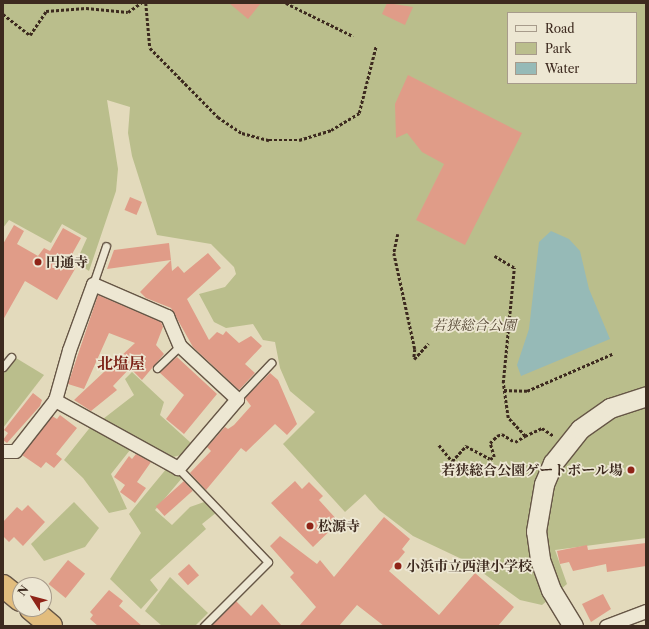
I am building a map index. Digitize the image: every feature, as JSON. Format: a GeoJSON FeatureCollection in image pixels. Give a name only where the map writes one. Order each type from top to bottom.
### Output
{"type":"FeatureCollection","features":[{"type":"Feature","properties":{"kind":"highway"},"geometry":{"type":"LineString","coordinates":[[3,586],[12,593]]}},
{"type":"Feature","properties":{"kind":"highway"},"geometry":{"type":"LineString","coordinates":[[40,617],[51,626]]}},
{"type":"Feature","properties":{"kind":"street"},"geometry":{"type":"LineString","coordinates":[[3,451],[15,451],[55,400],[68,350],[93,284],[167,316],[180,346],[237,400],[178,468],[55,400]]}},
{"type":"Feature","properties":{"kind":"street"},"geometry":{"type":"LineString","coordinates":[[573,626],[551,590],[540,559],[536,531],[544,484],[553,463],[580,428],[610,408],[646,396]]}},
{"type":"Feature","properties":{"kind":"street"},"geometry":{"type":"LineString","coordinates":[[606,626],[646,611]]}},
{"type":"Feature","properties":{"kind":"lane"},"geometry":{"type":"LineString","coordinates":[[93,284],[106,246]]}},
{"type":"Feature","properties":{"kind":"lane"},"geometry":{"type":"LineString","coordinates":[[157,368],[180,346]]}},
{"type":"Feature","properties":{"kind":"lane"},"geometry":{"type":"LineString","coordinates":[[3,367],[11,357]]}},
{"type":"Feature","properties":{"kind":"lane"},"geometry":{"type":"LineString","coordinates":[[237,400],[271,363]]}},
{"type":"Feature","properties":{"kind":"lane"},"geometry":{"type":"LineString","coordinates":[[178,468],[268,562],[204,626]]}},
{"type":"Feature","properties":{"kind":"path"},"geometry":{"type":"LineString","coordinates":[[3,14],[30,36],[46,11],[86,8],[128,12],[141,3]]}},
{"type":"Feature","properties":{"kind":"path"},"geometry":{"type":"LineString","coordinates":[[146,3],[150,48],[218,117],[242,133],[269,140],[299,140],[332,130],[359,113],[376,46]]}},
{"type":"Feature","properties":{"kind":"path"},"geometry":{"type":"LineString","coordinates":[[286,3],[353,36]]}},
{"type":"Feature","properties":{"kind":"path"},"geometry":{"type":"LineString","coordinates":[[398,234],[394,253],[415,349],[414,360],[428,344]]}},
{"type":"Feature","properties":{"kind":"path"},"geometry":{"type":"LineString","coordinates":[[494,256],[514,268],[504,390],[508,418],[525,436]]}},
{"type":"Feature","properties":{"kind":"path"},"geometry":{"type":"LineString","coordinates":[[504,390],[526,391],[612,354]]}},
{"type":"Feature","properties":{"kind":"path"},"geometry":{"type":"LineString","coordinates":[[439,445],[452,461],[466,446],[490,459],[494,457],[490,443],[497,436],[502,434],[515,442],[542,428]]}},
{"type":"Feature","properties":{"kind":"green space","name":"若狭総合公園"},"geometry":{"type":"Polygon","coordinates":[[[3,3],[646,3],[646,538],[555,550],[567,584],[542,605],[520,600],[468,562],[413,536],[379,510],[365,494],[345,512],[283,444],[315,412],[290,391],[280,368],[275,342],[263,340],[253,324],[226,328],[214,322],[199,294],[225,287],[236,274],[234,267],[211,244],[157,235],[132,156],[128,133],[130,107],[107,100],[118,169],[116,191],[89,271],[80,265],[78,258],[87,238],[62,224],[51,243],[9,220],[3,228],[3,3]]]}},
{"type":"Feature","properties":{"kind":"green space"},"geometry":{"type":"Polygon","coordinates":[[[16,358],[44,375],[3,428],[3,374],[16,358]]]}},
{"type":"Feature","properties":{"kind":"green space"},"geometry":{"type":"Polygon","coordinates":[[[132,372],[164,402],[160,415],[191,443],[181,455],[173,457],[103,419],[134,395],[125,379],[132,372]]]}},
{"type":"Feature","properties":{"kind":"green space"},"geometry":{"type":"Polygon","coordinates":[[[92,425],[134,445],[111,474],[127,509],[109,513],[83,478],[64,460],[92,425]]]}},
{"type":"Feature","properties":{"kind":"green space"},"geometry":{"type":"Polygon","coordinates":[[[167,468],[182,478],[155,510],[172,525],[190,507],[207,501],[217,512],[202,524],[206,529],[150,580],[158,590],[141,609],[110,579],[141,533],[129,514],[167,468]]]}},
{"type":"Feature","properties":{"kind":"green space"},"geometry":{"type":"Polygon","coordinates":[[[74,502],[99,528],[85,547],[44,561],[31,544],[74,502]]]}},
{"type":"Feature","properties":{"kind":"green space"},"geometry":{"type":"Polygon","coordinates":[[[170,577],[208,613],[195,626],[162,626],[145,611],[170,577]]]}},
{"type":"Feature","properties":{"kind":"water"},"geometry":{"type":"Polygon","coordinates":[[[551,231],[569,239],[580,251],[589,289],[610,339],[521,376],[517,365],[529,329],[539,242],[551,231]]]}},
{"type":"Feature","properties":{"kind":"building"},"geometry":{"type":"Polygon","coordinates":[[[229,3],[261,3],[248,19],[229,3]]]}},
{"type":"Feature","properties":{"kind":"building"},"geometry":{"type":"Polygon","coordinates":[[[387,3],[413,7],[405,25],[382,14],[387,3]]]}},
{"type":"Feature","properties":{"kind":"building"},"geometry":{"type":"Polygon","coordinates":[[[408,75],[522,133],[465,245],[416,220],[444,164],[422,152],[407,133],[396,138],[395,104],[408,75]]]}},
{"type":"Feature","properties":{"kind":"building"},"geometry":{"type":"Polygon","coordinates":[[[130,197],[142,202],[136,215],[125,210],[130,197]]]}},
{"type":"Feature","properties":{"kind":"building","name":"円通寺"},"geometry":{"type":"Polygon","coordinates":[[[14,225],[24,231],[17,244],[38,256],[44,248],[50,251],[63,228],[81,238],[71,256],[75,269],[57,300],[25,281],[3,320],[3,244],[14,225]]]}},
{"type":"Feature","properties":{"kind":"building"},"geometry":{"type":"Polygon","coordinates":[[[169,243],[171,260],[107,269],[114,250],[169,243]]]}},
{"type":"Feature","properties":{"kind":"building"},"geometry":{"type":"Polygon","coordinates":[[[208,253],[221,268],[187,299],[209,340],[217,332],[223,335],[226,331],[239,343],[251,336],[262,346],[245,364],[255,373],[239,390],[193,347],[171,308],[146,298],[140,292],[171,260],[172,271],[178,266],[184,273],[208,253]]]}},
{"type":"Feature","properties":{"kind":"building"},"geometry":{"type":"Polygon","coordinates":[[[98,295],[161,322],[163,327],[156,345],[164,354],[142,380],[130,368],[113,386],[117,390],[91,411],[74,400],[135,343],[109,333],[84,389],[68,384],[98,295]]]}},
{"type":"Feature","properties":{"kind":"building"},"geometry":{"type":"Polygon","coordinates":[[[177,357],[217,394],[184,434],[166,419],[184,395],[159,372],[177,357]]]}},
{"type":"Feature","properties":{"kind":"building"},"geometry":{"type":"Polygon","coordinates":[[[270,373],[278,380],[297,424],[287,435],[275,424],[246,452],[241,448],[206,490],[190,473],[211,451],[207,447],[225,427],[228,429],[234,425],[251,406],[245,398],[270,373]]]}},
{"type":"Feature","properties":{"kind":"building"},"geometry":{"type":"Polygon","coordinates":[[[33,393],[42,400],[40,406],[7,443],[3,440],[8,433],[4,430],[33,393]]]}},
{"type":"Feature","properties":{"kind":"building"},"geometry":{"type":"Polygon","coordinates":[[[60,415],[77,428],[56,454],[62,459],[54,468],[46,462],[41,468],[22,455],[52,416],[57,419],[60,415]]]}},
{"type":"Feature","properties":{"kind":"building"},"geometry":{"type":"Polygon","coordinates":[[[136,454],[151,462],[137,482],[146,488],[135,503],[120,492],[125,485],[114,477],[129,456],[132,459],[136,454]]]}},
{"type":"Feature","properties":{"kind":"building"},"geometry":{"type":"Polygon","coordinates":[[[184,481],[193,491],[164,516],[156,506],[184,481]]]}},
{"type":"Feature","properties":{"kind":"building","name":"松源寺"},"geometry":{"type":"Polygon","coordinates":[[[295,481],[302,489],[309,482],[323,496],[319,500],[339,522],[313,547],[271,503],[295,481]]]}},
{"type":"Feature","properties":{"kind":"building"},"geometry":{"type":"Polygon","coordinates":[[[28,505],[45,522],[23,546],[14,537],[9,542],[3,536],[3,522],[17,507],[22,511],[28,505]]]}},
{"type":"Feature","properties":{"kind":"building"},"geometry":{"type":"Polygon","coordinates":[[[384,517],[410,539],[402,549],[405,552],[389,571],[439,615],[475,573],[514,607],[498,626],[384,626],[357,605],[339,626],[299,626],[316,607],[290,577],[294,573],[270,546],[280,536],[317,564],[320,560],[334,577],[384,517]]]}},
{"type":"Feature","properties":{"kind":"building"},"geometry":{"type":"Polygon","coordinates":[[[646,543],[646,566],[607,572],[606,564],[573,571],[569,562],[560,564],[557,551],[587,545],[588,550],[646,543]]]}},
{"type":"Feature","properties":{"kind":"building"},"geometry":{"type":"Polygon","coordinates":[[[68,560],[85,574],[66,598],[52,587],[52,580],[68,560]]]}},
{"type":"Feature","properties":{"kind":"building"},"geometry":{"type":"Polygon","coordinates":[[[189,564],[199,575],[188,585],[178,574],[189,564]]]}},
{"type":"Feature","properties":{"kind":"building"},"geometry":{"type":"Polygon","coordinates":[[[109,590],[123,601],[119,606],[142,626],[98,626],[90,619],[93,615],[90,612],[109,590]]]}},
{"type":"Feature","properties":{"kind":"building"},"geometry":{"type":"Polygon","coordinates":[[[603,594],[611,609],[591,622],[582,604],[603,594]]]}},
{"type":"Feature","properties":{"kind":"building"},"geometry":{"type":"Polygon","coordinates":[[[236,601],[251,616],[262,604],[282,626],[211,626],[236,601]]]}},
{"type":"Feature","properties":{"kind":"place","name":"円通寺"},"geometry":{"type":"Point","coordinates":[38,262]}},
{"type":"Feature","properties":{"kind":"place","name":"若狭総合公園ゲートボール場"},"geometry":{"type":"Point","coordinates":[631,470]}},
{"type":"Feature","properties":{"kind":"place","name":"松源寺"},"geometry":{"type":"Point","coordinates":[310,526]}},
{"type":"Feature","properties":{"kind":"place","name":"小浜市立西津小学校"},"geometry":{"type":"Point","coordinates":[398,566]}},
{"type":"Feature","properties":{"kind":"district","name":"北塩屋"},"geometry":{"type":"Point","coordinates":[121,363]}}]}
